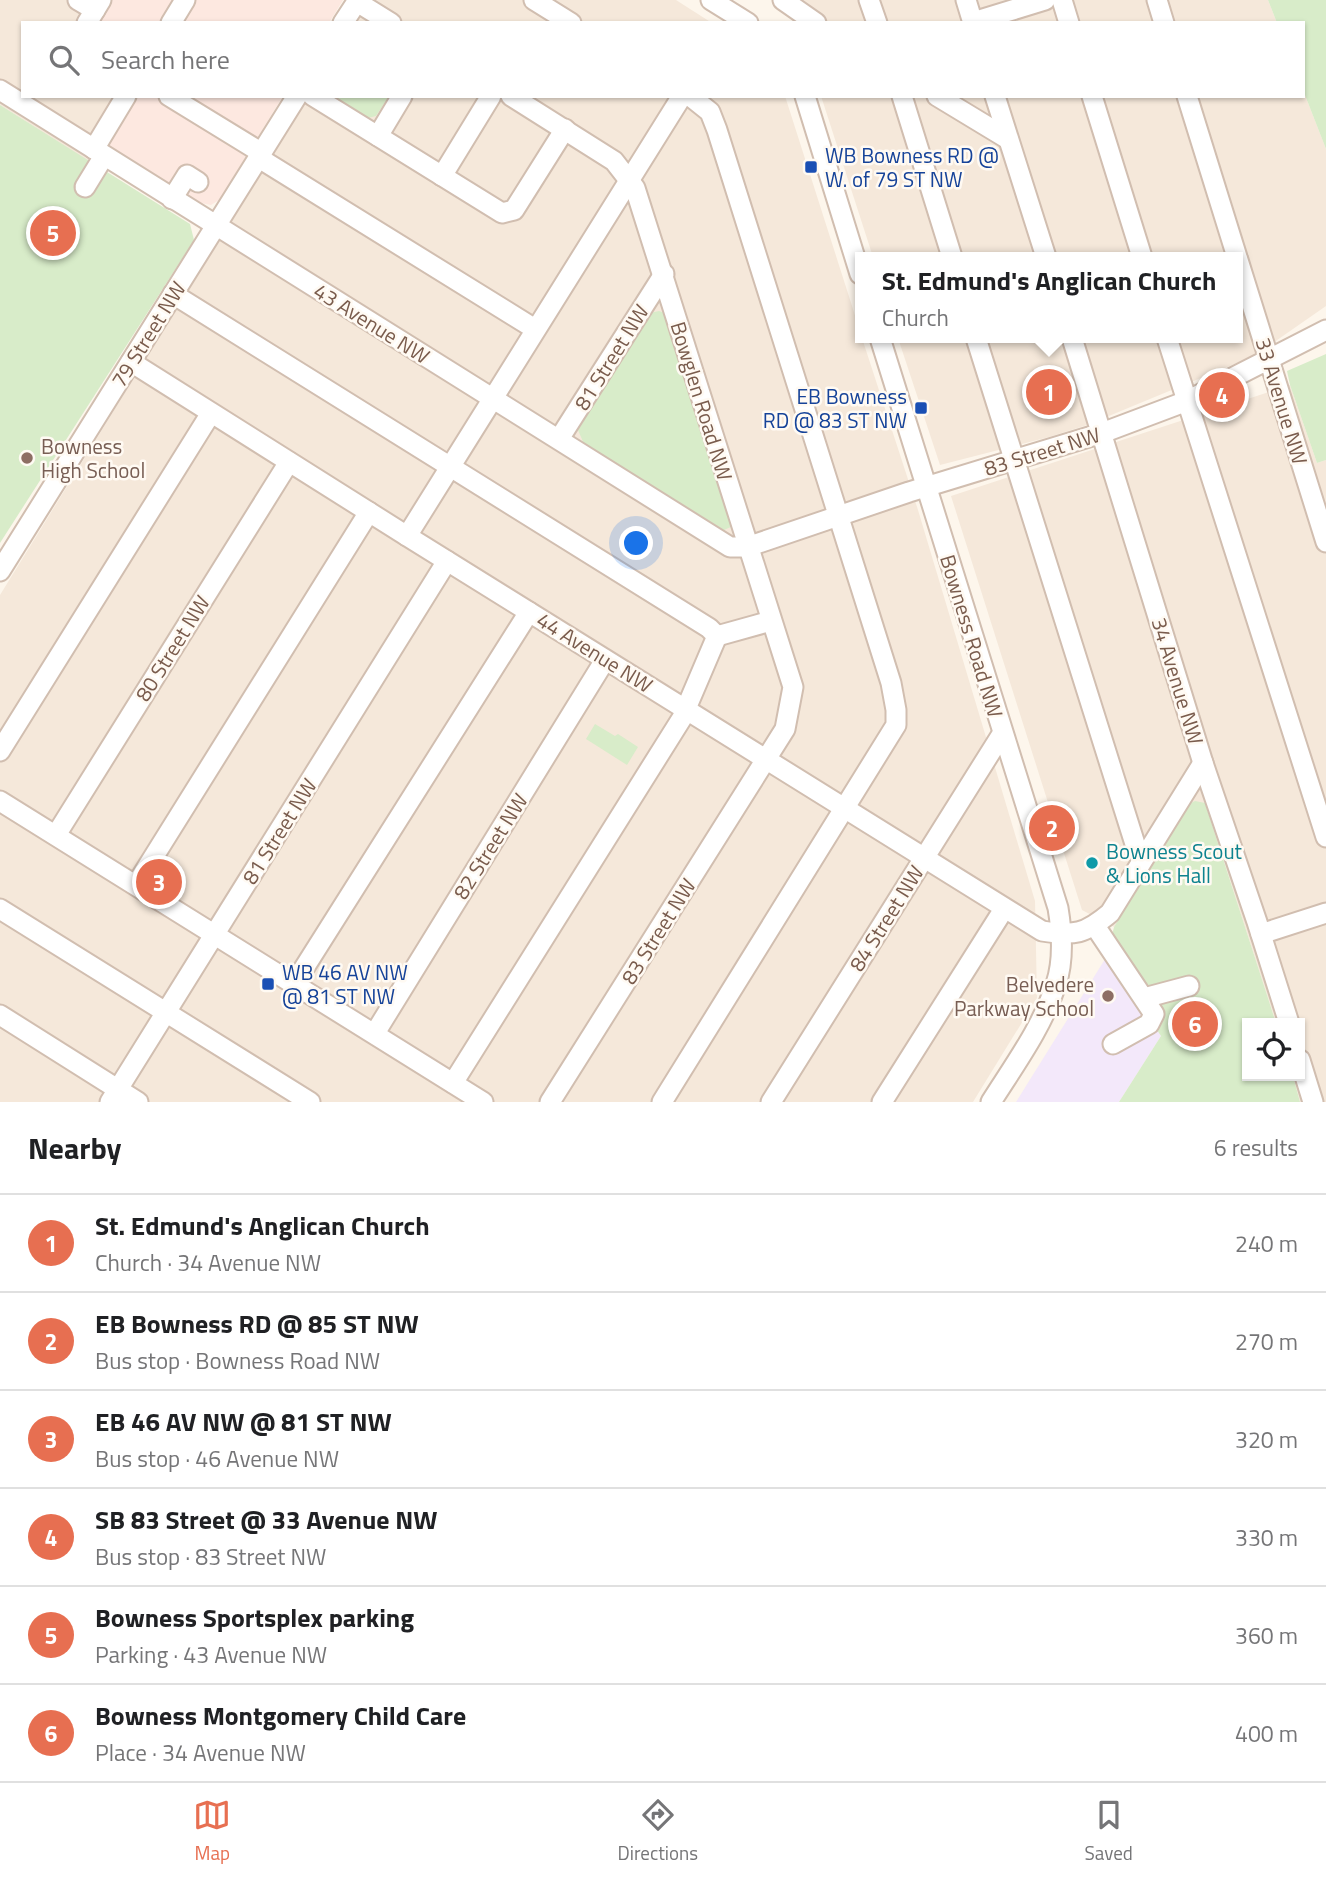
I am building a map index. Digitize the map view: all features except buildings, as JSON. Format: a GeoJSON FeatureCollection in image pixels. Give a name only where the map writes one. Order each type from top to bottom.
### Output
{"type":"FeatureCollection","features":[{"type":"Feature","properties":{"kind":"street"},"geometry":{"type":"LineString","coordinates":[[173,21],[186,0]]}},
{"type":"Feature","properties":{"kind":"street"},"geometry":{"type":"LineString","coordinates":[[534,0],[568,21]]}},
{"type":"Feature","properties":{"kind":"street"},"geometry":{"type":"LineString","coordinates":[[711,0],[736,20]]}},
{"type":"Feature","properties":{"kind":"street"},"geometry":{"type":"LineString","coordinates":[[783,0],[813,21]]}},
{"type":"Feature","properties":{"kind":"street"},"geometry":{"type":"LineString","coordinates":[[869,0],[876,21]]}},
{"type":"Feature","properties":{"kind":"street"},"geometry":{"type":"LineString","coordinates":[[966,0],[972,21]]}},
{"type":"Feature","properties":{"kind":"street"},"geometry":{"type":"LineString","coordinates":[[979,21],[1045,0]]}},
{"type":"Feature","properties":{"kind":"street"},"geometry":{"type":"LineString","coordinates":[[1062,0],[1068,21]]}},
{"type":"Feature","properties":{"kind":"street"},"geometry":{"type":"LineString","coordinates":[[1157,0],[1163,21]]}},
{"type":"Feature","properties":{"kind":"street"},"geometry":{"type":"LineString","coordinates":[[344,21],[357,1],[388,21]]}},
{"type":"Feature","properties":{"kind":"street","name":"43 Avenue NW"},"geometry":{"type":"LineString","coordinates":[[0,90],[730,547],[747,547]]}},
{"type":"Feature","properties":{"kind":"street"},"geometry":{"type":"LineString","coordinates":[[85,187],[125,98]]}},
{"type":"Feature","properties":{"kind":"street"},"geometry":{"type":"LineString","coordinates":[[173,98],[260,156],[535,328]]}},
{"type":"Feature","properties":{"kind":"street","name":"79 Street NW"},"geometry":{"type":"LineString","coordinates":[[0,571],[296,98]]}},
{"type":"Feature","properties":{"kind":"street"},"geometry":{"type":"LineString","coordinates":[[316,98],[502,213],[514,210],[565,129]]}},
{"type":"Feature","properties":{"kind":"street"},"geometry":{"type":"LineString","coordinates":[[378,136],[401,98]]}},
{"type":"Feature","properties":{"kind":"street"},"geometry":{"type":"LineString","coordinates":[[443,176],[490,98]]}},
{"type":"Feature","properties":{"kind":"street","name":"Bowglen Road NW"},"geometry":{"type":"LineString","coordinates":[[514,98],[614,161],[630,179],[639,197],[793,687],[785,729],[766,760]]}},
{"type":"Feature","properties":{"kind":"street"},"geometry":{"type":"LineString","coordinates":[[407,536],[681,98]]}},
{"type":"Feature","properties":{"kind":"street"},"geometry":{"type":"LineString","coordinates":[[662,1102],[896,725],[891,682],[717,130],[710,112],[693,98]]}},
{"type":"Feature","properties":{"kind":"street"},"geometry":{"type":"LineString","coordinates":[[806,98],[855,258]]}},
{"type":"Feature","properties":{"kind":"street"},"geometry":{"type":"LineString","coordinates":[[903,98],[950,252]]}},
{"type":"Feature","properties":{"kind":"street"},"geometry":{"type":"LineString","coordinates":[[940,98],[1008,139]]}},
{"type":"Feature","properties":{"kind":"street"},"geometry":{"type":"LineString","coordinates":[[996,98],[1044,252]]}},
{"type":"Feature","properties":{"kind":"street"},"geometry":{"type":"LineString","coordinates":[[1093,98],[1140,252]]}},
{"type":"Feature","properties":{"kind":"street","name":"33 Avenue NW"},"geometry":{"type":"LineString","coordinates":[[1188,98],[1236,252]]}},
{"type":"Feature","properties":{"kind":"street"},"geometry":{"type":"LineString","coordinates":[[172,199],[187,175],[198,182]]}},
{"type":"Feature","properties":{"kind":"street","name":"81 Street NW"},"geometry":{"type":"LineString","coordinates":[[559,439],[664,274]]}},
{"type":"Feature","properties":{"kind":"street","name":"33 Avenue NW"},"geometry":{"type":"LineString","coordinates":[[1243,275],[1326,542]]}},
{"type":"Feature","properties":{"kind":"street"},"geometry":{"type":"LineString","coordinates":[[173,294],[709,628],[717,636]]}},
{"type":"Feature","properties":{"kind":"street","name":"83 Street NW"},"geometry":{"type":"LineString","coordinates":[[747,547],[838,515],[1102,433],[1187,401],[1326,330]]}},
{"type":"Feature","properties":{"kind":"street","name":"Bowness Road NW"},"geometry":{"type":"LineString","coordinates":[[882,343],[1058,908],[1062,934],[1057,982],[1034,1034],[991,1102]]}},
{"type":"Feature","properties":{"kind":"street"},"geometry":{"type":"LineString","coordinates":[[978,343],[1135,844],[1143,859]]}},
{"type":"Feature","properties":{"kind":"street","name":"34 Avenue NW"},"geometry":{"type":"LineString","coordinates":[[1074,343],[1203,763],[1287,1018]]}},
{"type":"Feature","properties":{"kind":"street"},"geometry":{"type":"LineString","coordinates":[[1169,343],[1326,837]]}},
{"type":"Feature","properties":{"kind":"street","name":"44 Avenue NW"},"geometry":{"type":"LineString","coordinates":[[131,362],[1004,909],[1042,931],[1062,934]]}},
{"type":"Feature","properties":{"kind":"street"},"geometry":{"type":"LineString","coordinates":[[0,751],[211,413]]}},
{"type":"Feature","properties":{"kind":"street","name":"80 Street NW"},"geometry":{"type":"LineString","coordinates":[[56,835],[289,462]]}},
{"type":"Feature","properties":{"kind":"street"},"geometry":{"type":"LineString","coordinates":[[136,885],[369,512]]}},
{"type":"Feature","properties":{"kind":"street","name":"81 Street NW"},"geometry":{"type":"LineString","coordinates":[[114,1096],[447,561]]}},
{"type":"Feature","properties":{"kind":"street"},"geometry":{"type":"LineString","coordinates":[[294,984],[529,612]]}},
{"type":"Feature","properties":{"kind":"street"},"geometry":{"type":"LineString","coordinates":[[717,636],[771,621]]}},
{"type":"Feature","properties":{"kind":"street"},"geometry":{"type":"LineString","coordinates":[[453,1083],[687,709],[717,636]]}},
{"type":"Feature","properties":{"kind":"street","name":"82 Street NW"},"geometry":{"type":"LineString","coordinates":[[374,1033],[605,660]]}},
{"type":"Feature","properties":{"kind":"street","name":"84 Street NW"},"geometry":{"type":"LineString","coordinates":[[771,1102],[1002,734]]}},
{"type":"Feature","properties":{"kind":"street","name":"83 Street NW"},"geometry":{"type":"LineString","coordinates":[[550,1102],[766,760]]}},
{"type":"Feature","properties":{"kind":"street"},"geometry":{"type":"LineString","coordinates":[[1062,934],[1090,929],[1110,913],[1203,763]]}},
{"type":"Feature","properties":{"kind":"street"},"geometry":{"type":"LineString","coordinates":[[0,801],[483,1102]]}},
{"type":"Feature","properties":{"kind":"street"},"geometry":{"type":"LineString","coordinates":[[0,909],[310,1102]]}},
{"type":"Feature","properties":{"kind":"street"},"geometry":{"type":"LineString","coordinates":[[882,1102],[1004,909]]}},
{"type":"Feature","properties":{"kind":"street"},"geometry":{"type":"LineString","coordinates":[[1261,934],[1326,913]]}},
{"type":"Feature","properties":{"kind":"street"},"geometry":{"type":"LineString","coordinates":[[1094,926],[1154,1014],[1149,1024],[1112,1044]]}},
{"type":"Feature","properties":{"kind":"street"},"geometry":{"type":"LineString","coordinates":[[1144,998],[1189,986]]}},
{"type":"Feature","properties":{"kind":"street"},"geometry":{"type":"LineString","coordinates":[[0,1016],[114,1096],[138,1102]]}},
{"type":"Feature","properties":{"kind":"street"},"geometry":{"type":"LineString","coordinates":[[1305,1076],[1313,1102]]}},
{"type":"Feature","properties":{"kind":"shaded area"},"geometry":{"type":"Polygon","coordinates":[[[0,0],[91,0],[81,21],[21,21],[21,98],[117,98],[92,138],[90,162],[0,105],[0,0]]]}},
{"type":"Feature","properties":{"kind":"shaded area"},"geometry":{"type":"Polygon","coordinates":[[[91,0],[179,0],[166,21],[81,21],[91,0]]]}},
{"type":"Feature","properties":{"kind":"shaded area"},"geometry":{"type":"Polygon","coordinates":[[[195,0],[343,0],[330,21],[182,21],[195,0]]]}},
{"type":"Feature","properties":{"kind":"shaded area"},"geometry":{"type":"Polygon","coordinates":[[[370,0],[676,0],[709,21],[356,21],[370,0]]]}},
{"type":"Feature","properties":{"kind":"shaded area"},"geometry":{"type":"Polygon","coordinates":[[[790,0],[1268,0],[1276,21],[795,21],[790,0]]]}},
{"type":"Feature","properties":{"kind":"shaded area"},"geometry":{"type":"Polygon","coordinates":[[[1305,95],[1326,149],[1326,306],[1254,356],[1087,425],[940,465],[900,343],[1243,343],[1243,252],[871,252],[822,98],[1305,98],[1305,95]]]}},
{"type":"Feature","properties":{"kind":"shaded area"},"geometry":{"type":"Polygon","coordinates":[[[134,98],[282,98],[219,200],[211,205],[201,203],[105,143],[134,98]]]}},
{"type":"Feature","properties":{"kind":"shaded area"},"geometry":{"type":"Polygon","coordinates":[[[307,98],[786,98],[855,315],[855,343],[864,343],[918,510],[1035,901],[1037,998],[973,1102],[0,1102],[0,595],[307,98]]]}},
{"type":"Feature","properties":{"kind":"shaded area"},"geometry":{"type":"Polygon","coordinates":[[[1290,385],[1317,463],[1326,460],[1326,1102],[1300,1102],[1294,1081],[1305,1081],[1305,1018],[1274,1018],[1205,803],[1187,805],[1114,927],[1082,910],[951,496],[1290,385]]]}},
{"type":"Feature","properties":{"kind":"shaded area","name":"Belvedere Parkway School"},"geometry":{"type":"Polygon","coordinates":[[[1107,956],[1161,1036],[1119,1102],[1016,1102],[1107,956]]]}},
{"type":"Feature","properties":{"kind":"green space"},"geometry":{"type":"Polygon","coordinates":[[[1268,0],[1326,0],[1326,149],[1305,95],[1305,21],[1276,21],[1268,0]]]}},
{"type":"Feature","properties":{"kind":"green space"},"geometry":{"type":"Polygon","coordinates":[[[335,98],[388,98],[376,116],[368,118],[335,98]]]}},
{"type":"Feature","properties":{"kind":"green space"},"geometry":{"type":"Polygon","coordinates":[[[0,105],[190,224],[194,240],[0,543],[0,105]]]}},
{"type":"Feature","properties":{"kind":"green space"},"geometry":{"type":"Polygon","coordinates":[[[650,313],[665,313],[733,526],[724,530],[584,444],[578,430],[650,313]]]}},
{"type":"Feature","properties":{"kind":"green space"},"geometry":{"type":"Polygon","coordinates":[[[1326,354],[1326,460],[1317,463],[1287,371],[1326,354]]]}},
{"type":"Feature","properties":{"kind":"green space"},"geometry":{"type":"Polygon","coordinates":[[[595,724],[638,747],[627,765],[586,739],[595,724]]]}},
{"type":"Feature","properties":{"kind":"green space"},"geometry":{"type":"Polygon","coordinates":[[[1195,801],[1205,803],[1274,1018],[1242,1018],[1242,1081],[1294,1081],[1300,1102],[1119,1102],[1161,1036],[1107,956],[1114,927],[1187,805],[1195,801]]]}},
{"type":"Feature","properties":{"kind":"place","name":"WB Bowness RD @ W. of 79 ST NW"},"geometry":{"type":"Point","coordinates":[811,167]}},
{"type":"Feature","properties":{"kind":"place","name":"Bowness Sportsplex parking"},"geometry":{"type":"Point","coordinates":[53,233]}},
{"type":"Feature","properties":{"kind":"place","name":"St. Edmund's Anglican Church"},"geometry":{"type":"Point","coordinates":[1049,392]}},
{"type":"Feature","properties":{"kind":"place","name":"SB 83 Street @ 33 Avenue NW"},"geometry":{"type":"Point","coordinates":[1222,395]}},
{"type":"Feature","properties":{"kind":"place","name":"EB Bowness RD @ 83 ST NW"},"geometry":{"type":"Point","coordinates":[921,408]}},
{"type":"Feature","properties":{"kind":"place","name":"Bowness High School"},"geometry":{"type":"Point","coordinates":[27,458]}},
{"type":"Feature","properties":{"kind":"place","name":"EB Bowness RD @ 85 ST NW"},"geometry":{"type":"Point","coordinates":[1052,828]}},
{"type":"Feature","properties":{"kind":"place","name":"Bowness Scout & Lions Hall"},"geometry":{"type":"Point","coordinates":[1092,863]}},
{"type":"Feature","properties":{"kind":"place","name":"EB 46 AV NW @ 81 ST NW"},"geometry":{"type":"Point","coordinates":[159,882]}},
{"type":"Feature","properties":{"kind":"place","name":"WB 46 AV NW @ 81 ST NW"},"geometry":{"type":"Point","coordinates":[268,984]}},
{"type":"Feature","properties":{"kind":"place","name":"Belvedere Parkway School"},"geometry":{"type":"Point","coordinates":[1108,996]}},
{"type":"Feature","properties":{"kind":"place","name":"Bowness Montgomery Child Care"},"geometry":{"type":"Point","coordinates":[1195,1024]}}]}
